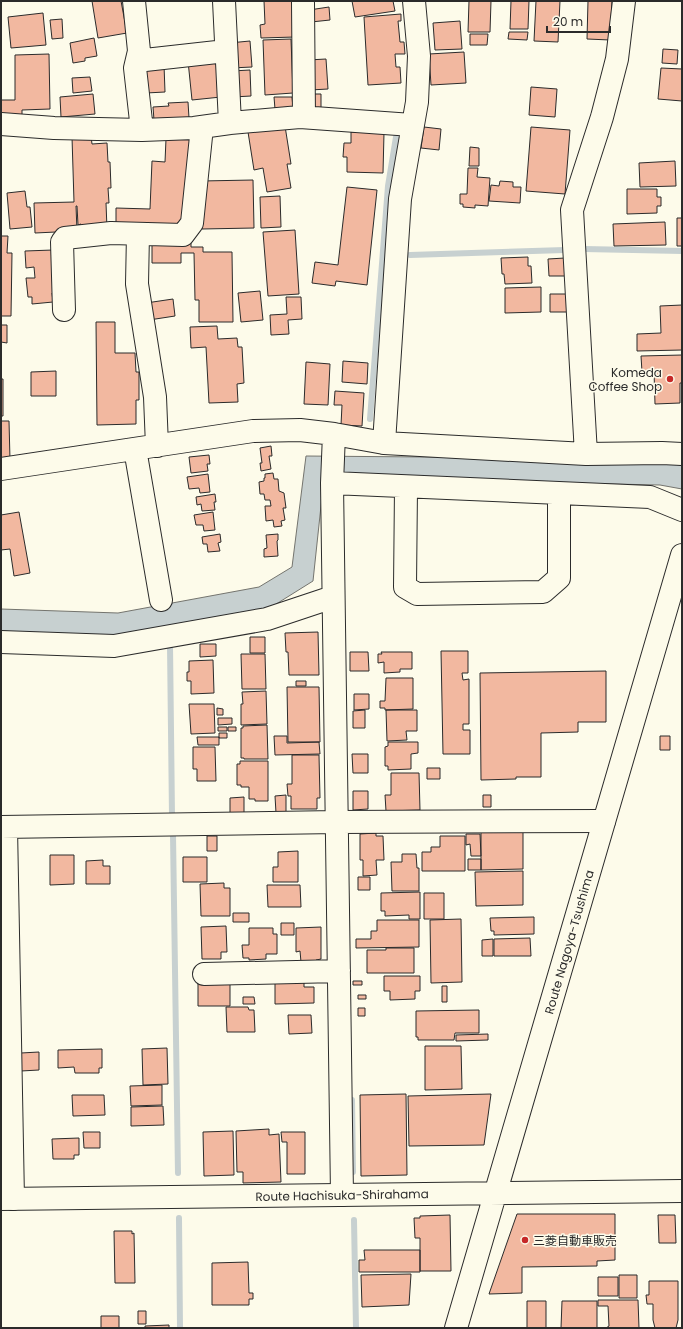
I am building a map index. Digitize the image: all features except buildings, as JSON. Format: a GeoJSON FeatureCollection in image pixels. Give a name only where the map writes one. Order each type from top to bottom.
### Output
{"type":"FeatureCollection","features":[{"type":"Feature","properties":{"kind":"street"},"geometry":{"type":"LineString","coordinates":[[134,1],[139,51],[136,68],[142,130]]}},
{"type":"Feature","properties":{"kind":"street"},"geometry":{"type":"LineString","coordinates":[[224,1],[230,123]]}},
{"type":"Feature","properties":{"kind":"street"},"geometry":{"type":"LineString","coordinates":[[384,443],[400,199],[417,102],[419,56],[414,1]]}},
{"type":"Feature","properties":{"kind":"street"},"geometry":{"type":"LineString","coordinates":[[586,454],[572,210],[602,117],[618,59],[624,1]]}},
{"type":"Feature","properties":{"kind":"street"},"geometry":{"type":"LineString","coordinates":[[303,3],[304,117]]}},
{"type":"Feature","properties":{"kind":"street"},"geometry":{"type":"LineString","coordinates":[[138,58],[145,60],[226,51]]}},
{"type":"Feature","properties":{"kind":"street"},"geometry":{"type":"LineString","coordinates":[[1,124],[54,128],[142,130],[202,127],[230,123],[304,117],[412,125]]}},
{"type":"Feature","properties":{"kind":"street"},"geometry":{"type":"LineString","coordinates":[[64,310],[62,242],[64,238],[111,233],[183,235],[192,222],[202,127]]}},
{"type":"Feature","properties":{"kind":"street"},"geometry":{"type":"LineString","coordinates":[[138,234],[137,284],[155,397],[146,447],[161,600]]}},
{"type":"Feature","properties":{"kind":"street"},"geometry":{"type":"LineString","coordinates":[[1,469],[253,431],[300,430],[334,438],[384,443],[586,454],[682,454]]}},
{"type":"Feature","properties":{"kind":"street"},"geometry":{"type":"LineString","coordinates":[[334,438],[332,482],[333,597],[342,1196]]}},
{"type":"Feature","properties":{"kind":"street"},"geometry":{"type":"LineString","coordinates":[[332,482],[406,488],[650,498],[682,510]]}},
{"type":"Feature","properties":{"kind":"street"},"geometry":{"type":"LineString","coordinates":[[406,488],[405,587],[417,594],[543,592],[559,578],[559,494]]}},
{"type":"Feature","properties":{"kind":"street","name":"Route Nagoya-Tsushima"},"geometry":{"type":"LineString","coordinates":[[456,1328],[682,555]]}},
{"type":"Feature","properties":{"kind":"street"},"geometry":{"type":"LineString","coordinates":[[1,642],[114,646],[267,619],[333,597]]}},
{"type":"Feature","properties":{"kind":"street"},"geometry":{"type":"LineString","coordinates":[[7,1199],[3,827],[337,822],[604,821]]}},
{"type":"Feature","properties":{"kind":"street"},"geometry":{"type":"LineString","coordinates":[[204,974],[339,971]]}},
{"type":"Feature","properties":{"kind":"street","name":"Route Hachisuka-Shirahama"},"geometry":{"type":"LineString","coordinates":[[7,1199],[682,1191]]}},
{"type":"Feature","properties":{"kind":"shaded area"},"geometry":{"type":"Polygon","coordinates":[[[306,456],[664,459],[682,466],[682,489],[660,485],[324,478],[313,581],[265,611],[119,637],[1,631],[1,609],[118,613],[259,587],[292,567],[306,456]]]}},
{"type":"Feature","properties":{"kind":"waterway"},"geometry":{"type":"LineString","coordinates":[[370,419],[388,186],[396,137]]}},
{"type":"Feature","properties":{"kind":"waterway"},"geometry":{"type":"LineString","coordinates":[[584,249],[682,251]]}},
{"type":"Feature","properties":{"kind":"waterway"},"geometry":{"type":"LineString","coordinates":[[410,255],[565,250]]}},
{"type":"Feature","properties":{"kind":"waterway"},"geometry":{"type":"LineString","coordinates":[[170,645],[172,816]]}},
{"type":"Feature","properties":{"kind":"waterway"},"geometry":{"type":"LineString","coordinates":[[173,835],[178,1173]]}},
{"type":"Feature","properties":{"kind":"waterway"},"geometry":{"type":"LineString","coordinates":[[352,1100],[353,1172]]}},
{"type":"Feature","properties":{"kind":"waterway"},"geometry":{"type":"LineString","coordinates":[[179,1218],[180,1328]]}},
{"type":"Feature","properties":{"kind":"waterway"},"geometry":{"type":"LineString","coordinates":[[354,1220],[356,1328]]}},
{"type":"Feature","properties":{"kind":"place","name":"Komeda Coffee Shop"},"geometry":{"type":"Point","coordinates":[670,379]}},
{"type":"Feature","properties":{"kind":"place","name":"三菱自動車販売"},"geometry":{"type":"Point","coordinates":[525,1240]}}]}
